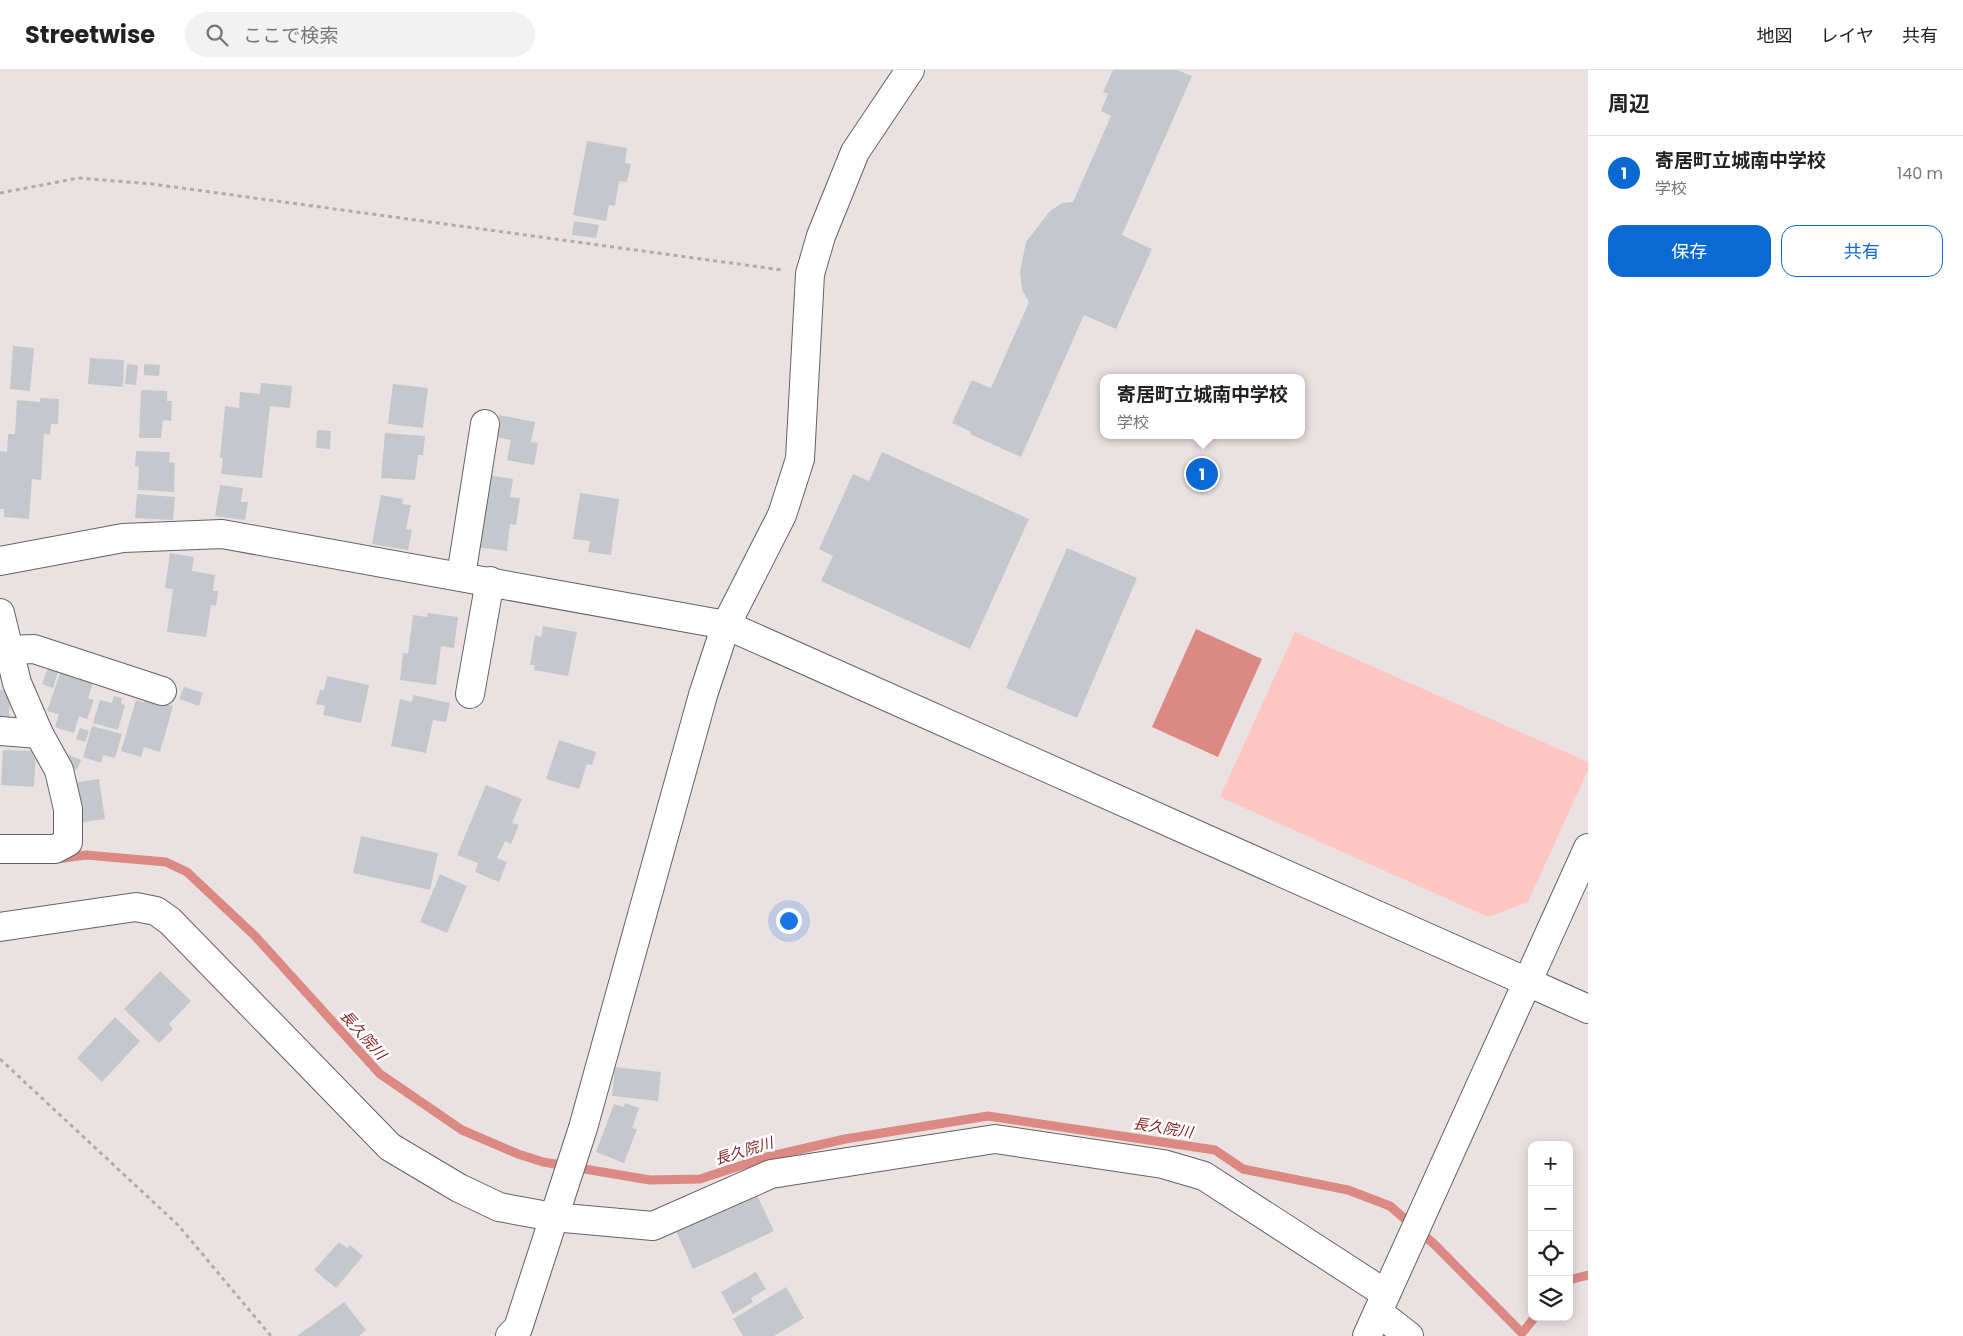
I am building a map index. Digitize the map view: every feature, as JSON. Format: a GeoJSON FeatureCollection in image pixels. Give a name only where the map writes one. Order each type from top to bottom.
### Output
{"type":"FeatureCollection","features":[{"type":"Feature","properties":{"kind":"street"},"geometry":{"type":"LineString","coordinates":[[518,1333],[553,1217],[583,1128],[703,695],[726,625],[782,516],[800,459],[810,274],[821,236],[854,152],[910,70]]}},
{"type":"Feature","properties":{"kind":"street"},"geometry":{"type":"LineString","coordinates":[[460,576],[485,424]]}},
{"type":"Feature","properties":{"kind":"street"},"geometry":{"type":"LineString","coordinates":[[0,561],[123,538],[222,534],[726,625],[1588,1009]]}},
{"type":"Feature","properties":{"kind":"street"},"geometry":{"type":"LineString","coordinates":[[470,694],[490,581]]}},
{"type":"Feature","properties":{"kind":"street"},"geometry":{"type":"LineString","coordinates":[[0,613],[17,683],[39,734],[59,770],[68,809],[68,842],[54,850],[0,849]]}},
{"type":"Feature","properties":{"kind":"street"},"geometry":{"type":"LineString","coordinates":[[8,650],[34,649],[162,691]]}},
{"type":"Feature","properties":{"kind":"street"},"geometry":{"type":"LineString","coordinates":[[0,731],[39,734]]}},
{"type":"Feature","properties":{"kind":"street"},"geometry":{"type":"LineString","coordinates":[[1377,1314],[1588,848]]}},
{"type":"Feature","properties":{"kind":"street"},"geometry":{"type":"LineString","coordinates":[[0,927],[136,906],[156,910],[170,922],[390,1147],[459,1188],[499,1207],[553,1217],[653,1226],[771,1174],[995,1139],[1163,1164],[1204,1176],[1377,1314],[1410,1336]]}},
{"type":"Feature","properties":{"kind":"path"},"geometry":{"type":"LineString","coordinates":[[0,193],[78,178],[152,184],[810,274]]}},
{"type":"Feature","properties":{"kind":"path"},"geometry":{"type":"LineString","coordinates":[[0,1059],[178,1224],[271,1336]]}},
{"type":"Feature","properties":{"kind":"shaded area"},"geometry":{"type":"Polygon","coordinates":[[[1196,629],[1262,659],[1218,757],[1152,727],[1196,629]]]}},
{"type":"Feature","properties":{"kind":"shaded area"},"geometry":{"type":"Polygon","coordinates":[[[1295,632],[1588,762],[1588,770],[1528,902],[1488,917],[1220,797],[1295,632]]]}},
{"type":"Feature","properties":{"kind":"building"},"geometry":{"type":"Polygon","coordinates":[[[1113,70],[1177,70],[1192,76],[1122,235],[1152,249],[1116,329],[1084,315],[1021,457],[970,434],[971,432],[952,423],[972,380],[991,388],[1029,302],[1022,290],[1020,272],[1026,242],[1050,211],[1062,203],[1073,202],[1111,116],[1101,111],[1108,94],[1103,92],[1113,70]]]}},
{"type":"Feature","properties":{"kind":"building"},"geometry":{"type":"Polygon","coordinates":[[[587,141],[627,148],[625,163],[631,164],[627,182],[619,181],[615,206],[609,205],[606,221],[573,215],[587,141]]]}},
{"type":"Feature","properties":{"kind":"building"},"geometry":{"type":"Polygon","coordinates":[[[574,221],[599,225],[596,238],[572,235],[574,221]]]}},
{"type":"Feature","properties":{"kind":"building"},"geometry":{"type":"Polygon","coordinates":[[[13,346],[34,348],[30,391],[10,389],[13,346]]]}},
{"type":"Feature","properties":{"kind":"building"},"geometry":{"type":"Polygon","coordinates":[[[90,358],[124,360],[123,387],[88,384],[90,358]]]}},
{"type":"Feature","properties":{"kind":"building"},"geometry":{"type":"Polygon","coordinates":[[[127,364],[138,365],[136,385],[125,384],[127,364]]]}},
{"type":"Feature","properties":{"kind":"building"},"geometry":{"type":"Polygon","coordinates":[[[144,364],[160,365],[159,376],[144,375],[144,364]]]}},
{"type":"Feature","properties":{"kind":"building"},"geometry":{"type":"Polygon","coordinates":[[[261,383],[292,386],[290,408],[270,406],[262,478],[221,474],[223,458],[220,458],[225,406],[239,408],[240,392],[260,394],[261,383]]]}},
{"type":"Feature","properties":{"kind":"building"},"geometry":{"type":"Polygon","coordinates":[[[393,384],[428,388],[423,428],[388,424],[393,384]]]}},
{"type":"Feature","properties":{"kind":"building"},"geometry":{"type":"Polygon","coordinates":[[[141,390],[167,391],[167,401],[172,401],[171,421],[163,420],[161,438],[139,438],[141,390]]]}},
{"type":"Feature","properties":{"kind":"building"},"geometry":{"type":"Polygon","coordinates":[[[40,398],[59,399],[58,424],[51,424],[50,435],[44,434],[41,480],[32,479],[29,519],[4,517],[4,509],[0,509],[0,451],[7,452],[8,434],[15,434],[17,400],[40,402],[40,398]]]}},
{"type":"Feature","properties":{"kind":"building"},"geometry":{"type":"Polygon","coordinates":[[[499,415],[535,422],[531,442],[538,443],[534,465],[507,460],[511,440],[495,437],[499,415]]]}},
{"type":"Feature","properties":{"kind":"building"},"geometry":{"type":"Polygon","coordinates":[[[317,430],[331,431],[330,449],[316,448],[317,430]]]}},
{"type":"Feature","properties":{"kind":"building"},"geometry":{"type":"Polygon","coordinates":[[[385,433],[425,436],[423,455],[418,455],[415,480],[381,478],[385,433]]]}},
{"type":"Feature","properties":{"kind":"building"},"geometry":{"type":"Polygon","coordinates":[[[136,451],[170,452],[169,462],[175,463],[174,492],[138,490],[139,467],[135,466],[136,451]]]}},
{"type":"Feature","properties":{"kind":"building"},"geometry":{"type":"Polygon","coordinates":[[[882,452],[1029,519],[970,649],[821,581],[833,556],[819,549],[853,474],[869,481],[882,452]]]}},
{"type":"Feature","properties":{"kind":"building"},"geometry":{"type":"Polygon","coordinates":[[[486,475],[513,479],[510,497],[520,498],[516,525],[510,524],[507,551],[476,547],[486,475]]]}},
{"type":"Feature","properties":{"kind":"building"},"geometry":{"type":"Polygon","coordinates":[[[220,485],[243,488],[241,502],[248,502],[245,520],[215,516],[220,485]]]}},
{"type":"Feature","properties":{"kind":"building"},"geometry":{"type":"Polygon","coordinates":[[[580,493],[619,499],[611,555],[588,552],[590,541],[573,539],[580,493]]]}},
{"type":"Feature","properties":{"kind":"building"},"geometry":{"type":"Polygon","coordinates":[[[137,494],[175,497],[173,520],[135,518],[137,494]]]}},
{"type":"Feature","properties":{"kind":"building"},"geometry":{"type":"Polygon","coordinates":[[[381,495],[403,499],[402,504],[411,505],[406,529],[412,530],[408,550],[372,544],[381,495]]]}},
{"type":"Feature","properties":{"kind":"building"},"geometry":{"type":"Polygon","coordinates":[[[1067,548],[1137,578],[1077,718],[1006,688],[1067,548]]]}},
{"type":"Feature","properties":{"kind":"building"},"geometry":{"type":"Polygon","coordinates":[[[170,553],[194,557],[192,571],[215,575],[213,591],[218,591],[216,606],[211,605],[206,637],[167,632],[173,589],[165,588],[170,553]]]}},
{"type":"Feature","properties":{"kind":"building"},"geometry":{"type":"Polygon","coordinates":[[[428,613],[458,617],[454,648],[441,646],[436,685],[400,680],[403,653],[408,654],[413,615],[427,617],[428,613]]]}},
{"type":"Feature","properties":{"kind":"building"},"geometry":{"type":"Polygon","coordinates":[[[543,626],[577,632],[568,676],[534,670],[535,665],[530,665],[535,635],[541,637],[543,626]]]}},
{"type":"Feature","properties":{"kind":"building"},"geometry":{"type":"Polygon","coordinates":[[[49,665],[59,669],[53,688],[42,684],[49,665]]]}},
{"type":"Feature","properties":{"kind":"building"},"geometry":{"type":"Polygon","coordinates":[[[61,671],[95,677],[88,698],[94,700],[87,719],[79,716],[74,733],[55,727],[59,714],[47,711],[61,671]]]}},
{"type":"Feature","properties":{"kind":"building"},"geometry":{"type":"Polygon","coordinates":[[[327,676],[369,685],[361,723],[323,715],[325,706],[316,704],[320,690],[324,690],[327,676]]]}},
{"type":"Feature","properties":{"kind":"building"},"geometry":{"type":"Polygon","coordinates":[[[184,687],[203,693],[199,706],[179,699],[184,687]]]}},
{"type":"Feature","properties":{"kind":"building"},"geometry":{"type":"Polygon","coordinates":[[[0,690],[10,691],[9,719],[0,719],[0,690]]]}},
{"type":"Feature","properties":{"kind":"building"},"geometry":{"type":"Polygon","coordinates":[[[413,695],[450,703],[446,722],[433,720],[426,753],[391,746],[400,699],[412,702],[413,695]]]}},
{"type":"Feature","properties":{"kind":"building"},"geometry":{"type":"Polygon","coordinates":[[[114,696],[122,698],[121,704],[125,705],[118,730],[93,723],[100,700],[112,703],[114,696]]]}},
{"type":"Feature","properties":{"kind":"building"},"geometry":{"type":"Polygon","coordinates":[[[145,698],[173,706],[160,752],[144,747],[141,757],[121,751],[136,700],[144,702],[145,698]]]}},
{"type":"Feature","properties":{"kind":"building"},"geometry":{"type":"Polygon","coordinates":[[[92,726],[122,734],[115,758],[103,755],[101,763],[83,757],[92,726]]]}},
{"type":"Feature","properties":{"kind":"building"},"geometry":{"type":"Polygon","coordinates":[[[80,728],[89,731],[85,742],[76,739],[80,728]]]}},
{"type":"Feature","properties":{"kind":"building"},"geometry":{"type":"Polygon","coordinates":[[[559,740],[596,752],[592,765],[587,764],[579,789],[546,779],[559,740]]]}},
{"type":"Feature","properties":{"kind":"building"},"geometry":{"type":"Polygon","coordinates":[[[3,750],[36,751],[34,787],[1,785],[3,750]]]}},
{"type":"Feature","properties":{"kind":"building"},"geometry":{"type":"Polygon","coordinates":[[[64,753],[81,760],[77,770],[60,763],[64,753]]]}},
{"type":"Feature","properties":{"kind":"building"},"geometry":{"type":"Polygon","coordinates":[[[99,779],[105,819],[78,823],[72,783],[99,779]]]}},
{"type":"Feature","properties":{"kind":"building"},"geometry":{"type":"Polygon","coordinates":[[[486,785],[522,799],[512,823],[519,825],[511,844],[505,841],[497,858],[507,862],[499,882],[475,872],[478,863],[457,855],[486,785]]]}},
{"type":"Feature","properties":{"kind":"building"},"geometry":{"type":"Polygon","coordinates":[[[361,836],[438,853],[430,890],[353,873],[361,836]]]}},
{"type":"Feature","properties":{"kind":"building"},"geometry":{"type":"Polygon","coordinates":[[[440,874],[467,886],[447,933],[420,922],[440,874]]]}},
{"type":"Feature","properties":{"kind":"building"},"geometry":{"type":"Polygon","coordinates":[[[160,971],[191,1001],[169,1024],[173,1029],[159,1043],[124,1009],[160,971]]]}},
{"type":"Feature","properties":{"kind":"building"},"geometry":{"type":"Polygon","coordinates":[[[115,1017],[140,1041],[102,1082],[77,1058],[115,1017]]]}},
{"type":"Feature","properties":{"kind":"building"},"geometry":{"type":"Polygon","coordinates":[[[615,1067],[661,1072],[658,1101],[612,1096],[615,1067]]]}},
{"type":"Feature","properties":{"kind":"building"},"geometry":{"type":"Polygon","coordinates":[[[625,1103],[639,1108],[632,1128],[637,1129],[624,1163],[596,1152],[614,1104],[624,1107],[625,1103]]]}},
{"type":"Feature","properties":{"kind":"building"},"geometry":{"type":"Polygon","coordinates":[[[756,1193],[774,1231],[693,1269],[676,1231],[756,1193]]]}},
{"type":"Feature","properties":{"kind":"building"},"geometry":{"type":"Polygon","coordinates":[[[339,1242],[347,1248],[350,1245],[363,1256],[336,1288],[314,1270],[339,1242]]]}},
{"type":"Feature","properties":{"kind":"building"},"geometry":{"type":"Polygon","coordinates":[[[756,1272],[766,1289],[751,1298],[753,1302],[733,1314],[721,1292],[756,1272]]]}},
{"type":"Feature","properties":{"kind":"building"},"geometry":{"type":"Polygon","coordinates":[[[786,1287],[804,1318],[774,1336],[743,1336],[733,1319],[786,1287]]]}},
{"type":"Feature","properties":{"kind":"building"},"geometry":{"type":"Polygon","coordinates":[[[344,1302],[366,1330],[359,1336],[297,1336],[344,1302]]]}},
{"type":"Feature","properties":{"kind":"waterway","name":"長久院川"},"geometry":{"type":"LineString","coordinates":[[56,859],[86,855],[166,862],[187,872],[255,936],[380,1074],[462,1130],[518,1154],[543,1162],[650,1180],[700,1179],[767,1157],[845,1139],[988,1116],[1215,1150],[1243,1169],[1348,1190],[1390,1206],[1434,1244],[1522,1333],[1532,1321]]}},
{"type":"Feature","properties":{"kind":"waterway","name":"長久院川"},"geometry":{"type":"LineString","coordinates":[[1573,1279],[1588,1275]]}},
{"type":"Feature","properties":{"kind":"place","name":"寄居町立城南中学校"},"geometry":{"type":"Point","coordinates":[1202,474]}}]}
